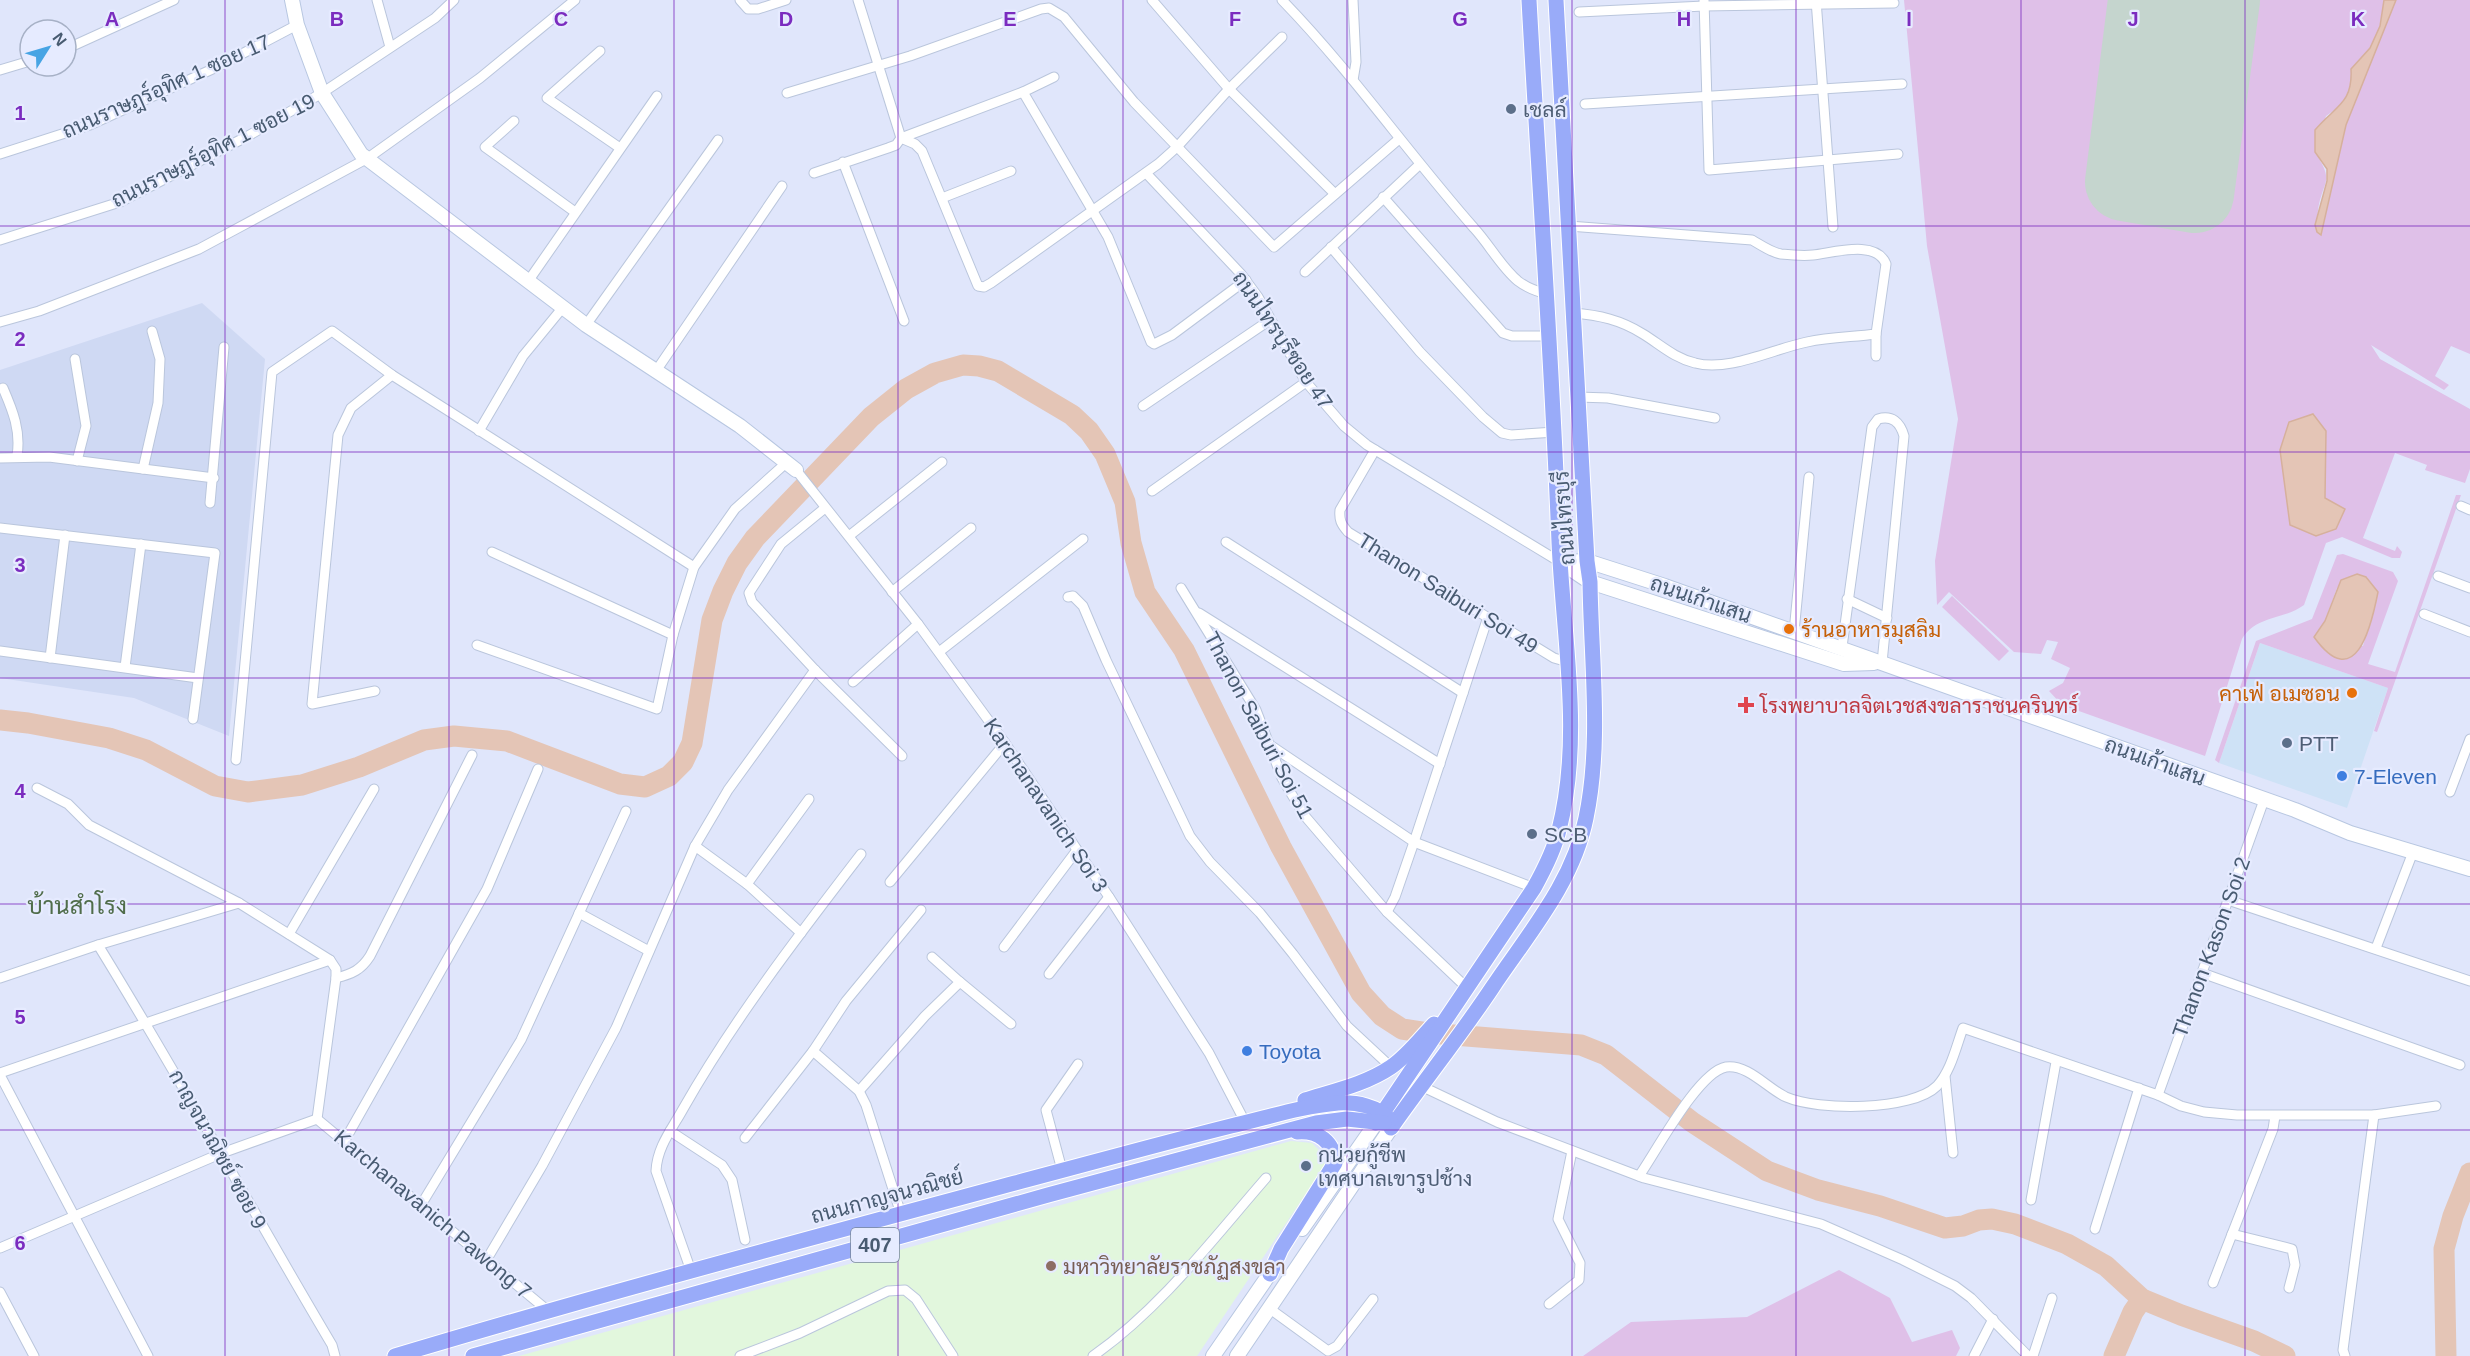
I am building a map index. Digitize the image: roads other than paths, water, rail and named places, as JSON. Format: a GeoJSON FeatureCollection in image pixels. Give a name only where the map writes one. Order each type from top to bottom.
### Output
{"type":"FeatureCollection","features":[{"type":"Feature","properties":{"kind":"main road"},"geometry":{"type":"LineString","coordinates":[[292,0],[297,25],[322,93],[361,154],[564,306],[586,325],[740,426],[791,466]]}},
{"type":"Feature","properties":{"kind":"main road","name":"ถนนไทรบุรี"},"geometry":{"type":"LineString","coordinates":[[1385,1121],[1416,1054],[1534,888],[1547,864],[1559,831],[1568,787],[1571,741],[1568,662],[1560,562],[1550,336],[1529,0]]}},
{"type":"Feature","properties":{"kind":"main road","name":"ถนนไทรบุรี"},"geometry":{"type":"LineString","coordinates":[[1385,1121],[1408,1104],[1426,1081],[1482,1006],[1557,893],[1576,852],[1586,820],[1592,786],[1594,739],[1590,582],[1556,0]]}},
{"type":"Feature","properties":{"kind":"main road"},"geometry":{"type":"LineString","coordinates":[[1560,562],[1587,561]]}},
{"type":"Feature","properties":{"kind":"main road","name":"ถนนเก้าแสน"},"geometry":{"type":"LineString","coordinates":[[1587,561],[1842,647],[2295,810],[2350,833],[2470,869]]}},
{"type":"Feature","properties":{"kind":"main road","name":"ถนนเก้าแสน"},"geometry":{"type":"LineString","coordinates":[[1560,562],[1590,582],[1844,664],[1882,663]]}},
{"type":"Feature","properties":{"kind":"main road","name":"ถนนเก้าแสน"},"geometry":{"type":"LineString","coordinates":[[2428,856],[2455,873],[2470,878]]}},
{"type":"Feature","properties":{"kind":"main road"},"geometry":{"type":"LineString","coordinates":[[1197,1135],[1243,1118],[1354,1085],[1416,1054]]}},
{"type":"Feature","properties":{"kind":"main road","name":"ถนนกาญจนวณิชย์"},"geometry":{"type":"LineString","coordinates":[[395,1356],[547,1310],[1062,1170],[1316,1106],[1359,1104],[1385,1121]]}},
{"type":"Feature","properties":{"kind":"main road","name":"ถนนกาญจนวณิชย์"},"geometry":{"type":"LineString","coordinates":[[473,1356],[1048,1195],[1316,1123],[1340,1119],[1385,1121]]}},
{"type":"Feature","properties":{"kind":"main road"},"geometry":{"type":"LineString","coordinates":[[1213,1356],[1270,1274],[1385,1121]]}},
{"type":"Feature","properties":{"kind":"main road"},"geometry":{"type":"LineString","coordinates":[[1237,1356],[1270,1309],[1385,1121]]}},
{"type":"Feature","properties":{"kind":"main road"},"geometry":{"type":"LineString","coordinates":[[1270,1274],[1281,1249],[1335,1163],[1332,1148],[1317,1134],[1302,1131],[1277,1135]]}},
{"type":"Feature","properties":{"kind":"street"},"geometry":{"type":"LineString","coordinates":[[78,44],[174,0]]}},
{"type":"Feature","properties":{"kind":"street"},"geometry":{"type":"LineString","coordinates":[[377,0],[390,47]]}},
{"type":"Feature","properties":{"kind":"street","name":"ถนนราษฎร์อุทิศ 1 ซอย 19"},"geometry":{"type":"LineString","coordinates":[[0,240],[120,202],[248,136],[322,93],[435,18],[454,0]]}},
{"type":"Feature","properties":{"kind":"street"},"geometry":{"type":"LineString","coordinates":[[0,322],[39,311],[199,249],[368,158],[480,78],[576,0]]}},
{"type":"Feature","properties":{"kind":"street"},"geometry":{"type":"LineString","coordinates":[[740,0],[748,9],[758,9],[786,0]]}},
{"type":"Feature","properties":{"kind":"street"},"geometry":{"type":"LineString","coordinates":[[858,0],[901,138],[915,144],[922,151],[974,279],[978,286],[984,287],[1095,211],[1177,147],[1229,89],[1282,37]]}},
{"type":"Feature","properties":{"kind":"street"},"geometry":{"type":"LineString","coordinates":[[1152,0],[1229,89],[1335,194]]}},
{"type":"Feature","properties":{"kind":"street"},"geometry":{"type":"LineString","coordinates":[[1282,0],[1336,58],[1419,165],[1516,279],[1531,290],[1547,294]]}},
{"type":"Feature","properties":{"kind":"street"},"geometry":{"type":"LineString","coordinates":[[1353,0],[1356,62],[1353,80]]}},
{"type":"Feature","properties":{"kind":"street"},"geometry":{"type":"LineString","coordinates":[[1816,2],[1833,227]]}},
{"type":"Feature","properties":{"kind":"street"},"geometry":{"type":"LineString","coordinates":[[1704,3],[1709,170],[1827,162],[1898,154]]}},
{"type":"Feature","properties":{"kind":"street"},"geometry":{"type":"LineString","coordinates":[[1580,12],[1704,3],[1894,3]]}},
{"type":"Feature","properties":{"kind":"street"},"geometry":{"type":"LineString","coordinates":[[787,93],[879,66],[1049,8],[1064,17],[1134,102],[1274,248],[1399,139]]}},
{"type":"Feature","properties":{"kind":"street","name":"ถนนราษฎร์อุทิศ 1 ซอย 17"},"geometry":{"type":"LineString","coordinates":[[0,154],[90,125],[217,68],[297,25]]}},
{"type":"Feature","properties":{"kind":"street"},"geometry":{"type":"LineString","coordinates":[[600,51],[547,98],[620,148]]}},
{"type":"Feature","properties":{"kind":"street"},"geometry":{"type":"LineString","coordinates":[[0,70],[18,65]]}},
{"type":"Feature","properties":{"kind":"street"},"geometry":{"type":"LineString","coordinates":[[814,173],[896,145],[901,138],[1023,92],[1054,77]]}},
{"type":"Feature","properties":{"kind":"street"},"geometry":{"type":"LineString","coordinates":[[1585,104],[1902,84]]}},
{"type":"Feature","properties":{"kind":"street"},"geometry":{"type":"LineString","coordinates":[[1023,92],[1095,211],[1151,342],[1154,344],[1172,335],[1246,280]]}},
{"type":"Feature","properties":{"kind":"street"},"geometry":{"type":"LineString","coordinates":[[529,280],[657,96]]}},
{"type":"Feature","properties":{"kind":"street"},"geometry":{"type":"LineString","coordinates":[[514,121],[485,147],[575,212]]}},
{"type":"Feature","properties":{"kind":"street"},"geometry":{"type":"LineString","coordinates":[[586,325],[718,140]]}},
{"type":"Feature","properties":{"kind":"street"},"geometry":{"type":"LineString","coordinates":[[843,162],[904,321]]}},
{"type":"Feature","properties":{"kind":"street"},"geometry":{"type":"LineString","coordinates":[[1305,272],[1419,165]]}},
{"type":"Feature","properties":{"kind":"street"},"geometry":{"type":"LineString","coordinates":[[942,198],[1011,171]]}},
{"type":"Feature","properties":{"kind":"street","name":"ถนนไทรบุรีซอย 47"},"geometry":{"type":"LineString","coordinates":[[1146,173],[1246,280],[1306,382],[1344,426],[1375,450],[1560,562]]}},
{"type":"Feature","properties":{"kind":"street"},"geometry":{"type":"LineString","coordinates":[[656,370],[782,186]]}},
{"type":"Feature","properties":{"kind":"street"},"geometry":{"type":"LineString","coordinates":[[1383,197],[1503,333],[1512,336],[1550,336]]}},
{"type":"Feature","properties":{"kind":"street"},"geometry":{"type":"LineString","coordinates":[[1569,226],[1752,240],[1779,254],[1812,256],[1832,250],[1871,251],[1883,257],[1886,264],[1876,334],[1876,356]]}},
{"type":"Feature","properties":{"kind":"street"},"geometry":{"type":"LineString","coordinates":[[1330,248],[1420,352],[1483,417],[1502,433],[1511,435],[1555,432]]}},
{"type":"Feature","properties":{"kind":"street"},"geometry":{"type":"LineString","coordinates":[[479,430],[523,356],[564,306]]}},
{"type":"Feature","properties":{"kind":"street"},"geometry":{"type":"LineString","coordinates":[[1574,313],[1602,315],[1619,321],[1642,333],[1670,354],[1707,366],[1734,362],[1808,342],[1876,334]]}},
{"type":"Feature","properties":{"kind":"street"},"geometry":{"type":"LineString","coordinates":[[1143,406],[1270,320]]}},
{"type":"Feature","properties":{"kind":"street"},"geometry":{"type":"LineString","coordinates":[[143,469],[158,403],[160,359],[152,331]]}},
{"type":"Feature","properties":{"kind":"street"},"geometry":{"type":"LineString","coordinates":[[236,760],[272,372],[332,331],[392,375],[694,567]]}},
{"type":"Feature","properties":{"kind":"street"},"geometry":{"type":"LineString","coordinates":[[210,503],[224,347]]}},
{"type":"Feature","properties":{"kind":"street"},"geometry":{"type":"LineString","coordinates":[[75,359],[86,426],[77,461]]}},
{"type":"Feature","properties":{"kind":"street"},"geometry":{"type":"LineString","coordinates":[[375,691],[312,704],[338,435],[351,408],[392,375]]}},
{"type":"Feature","properties":{"kind":"street"},"geometry":{"type":"LineString","coordinates":[[1152,491],[1306,382]]}},
{"type":"Feature","properties":{"kind":"street"},"geometry":{"type":"LineString","coordinates":[[3,388],[15,417],[19,442],[17,456]]}},
{"type":"Feature","properties":{"kind":"street"},"geometry":{"type":"LineString","coordinates":[[1578,397],[1608,398],[1715,418]]}},
{"type":"Feature","properties":{"kind":"street"},"geometry":{"type":"LineString","coordinates":[[1842,647],[1872,427],[1878,419],[1892,418],[1904,436],[1882,663]]}},
{"type":"Feature","properties":{"kind":"street","name":"Thanon Saiburi Soi 49"},"geometry":{"type":"LineString","coordinates":[[1375,450],[1340,510],[1339,519],[1342,526],[1554,658],[1568,662]]}},
{"type":"Feature","properties":{"kind":"street"},"geometry":{"type":"LineString","coordinates":[[0,458],[17,456],[77,461],[214,478]]}},
{"type":"Feature","properties":{"kind":"street"},"geometry":{"type":"LineString","coordinates":[[849,536],[942,462]]}},
{"type":"Feature","properties":{"kind":"street"},"geometry":{"type":"LineString","coordinates":[[477,645],[657,709],[674,635],[694,567],[735,509],[791,466]]}},
{"type":"Feature","properties":{"kind":"street","name":"Karchanavanich Soi 3"},"geometry":{"type":"LineString","coordinates":[[791,466],[918,624],[1005,743],[1109,897],[1209,1053],[1243,1118]]}},
{"type":"Feature","properties":{"kind":"street"},"geometry":{"type":"LineString","coordinates":[[1794,632],[1809,477]]}},
{"type":"Feature","properties":{"kind":"street"},"geometry":{"type":"LineString","coordinates":[[825,508],[781,544],[749,593],[752,602],[815,670],[902,756]]}},
{"type":"Feature","properties":{"kind":"street"},"geometry":{"type":"LineString","coordinates":[[0,528],[215,553],[193,719]]}},
{"type":"Feature","properties":{"kind":"street"},"geometry":{"type":"LineString","coordinates":[[892,592],[971,528]]}},
{"type":"Feature","properties":{"kind":"street"},"geometry":{"type":"LineString","coordinates":[[50,658],[64,535]]}},
{"type":"Feature","properties":{"kind":"street"},"geometry":{"type":"LineString","coordinates":[[939,652],[1083,539]]}},
{"type":"Feature","properties":{"kind":"street"},"geometry":{"type":"LineString","coordinates":[[1226,542],[1462,693]]}},
{"type":"Feature","properties":{"kind":"street"},"geometry":{"type":"LineString","coordinates":[[124,668],[141,544]]}},
{"type":"Feature","properties":{"kind":"street"},"geometry":{"type":"LineString","coordinates":[[492,552],[674,635]]}},
{"type":"Feature","properties":{"kind":"street"},"geometry":{"type":"LineString","coordinates":[[2438,576],[2470,588]]}},
{"type":"Feature","properties":{"kind":"street","name":"Thanon Saiburi Soi 51"},"geometry":{"type":"LineString","coordinates":[[1181,588],[1256,710],[1282,778],[1304,814],[1386,912],[1464,989]]}},
{"type":"Feature","properties":{"kind":"street"},"geometry":{"type":"LineString","coordinates":[[1068,597],[1073,596],[1083,606],[1106,660],[1190,836],[1210,862],[1260,913],[1347,1026],[1391,1067]]}},
{"type":"Feature","properties":{"kind":"street"},"geometry":{"type":"LineString","coordinates":[[1847,599],[1887,618]]}},
{"type":"Feature","properties":{"kind":"street"},"geometry":{"type":"LineString","coordinates":[[1197,612],[1440,764]]}},
{"type":"Feature","properties":{"kind":"street"},"geometry":{"type":"LineString","coordinates":[[2424,614],[2470,632]]}},
{"type":"Feature","properties":{"kind":"street"},"geometry":{"type":"LineString","coordinates":[[1386,912],[1395,897],[1488,617]]}},
{"type":"Feature","properties":{"kind":"street"},"geometry":{"type":"LineString","coordinates":[[853,682],[918,624]]}},
{"type":"Feature","properties":{"kind":"street"},"geometry":{"type":"LineString","coordinates":[[0,651],[198,678]]}},
{"type":"Feature","properties":{"kind":"street"},"geometry":{"type":"LineString","coordinates":[[487,1259],[542,1166],[616,1028],[695,846],[728,790],[815,670]]}},
{"type":"Feature","properties":{"kind":"street"},"geometry":{"type":"LineString","coordinates":[[2450,792],[2470,740]]}},
{"type":"Feature","properties":{"kind":"street"},"geometry":{"type":"LineString","coordinates":[[890,882],[1005,743]]}},
{"type":"Feature","properties":{"kind":"street"},"geometry":{"type":"LineString","coordinates":[[1270,745],[1414,842],[1534,888]]}},
{"type":"Feature","properties":{"kind":"street"},"geometry":{"type":"LineString","coordinates":[[336,978],[353,973],[363,966],[370,956],[472,755]]}},
{"type":"Feature","properties":{"kind":"street"},"geometry":{"type":"LineString","coordinates":[[345,1140],[487,889],[538,769]]}},
{"type":"Feature","properties":{"kind":"street"},"geometry":{"type":"LineString","coordinates":[[0,1248],[222,1153],[317,1119],[336,978],[336,969],[330,960],[239,903],[89,825],[69,804],[37,788]]}},
{"type":"Feature","properties":{"kind":"street"},"geometry":{"type":"LineString","coordinates":[[289,934],[375,789]]}},
{"type":"Feature","properties":{"kind":"street"},"geometry":{"type":"LineString","coordinates":[[747,884],[809,799]]}},
{"type":"Feature","properties":{"kind":"street","name":"Thanon Kason Soi 2"},"geometry":{"type":"LineString","coordinates":[[2158,1095],[2264,800]]}},
{"type":"Feature","properties":{"kind":"street"},"geometry":{"type":"LineString","coordinates":[[422,1205],[520,1040],[626,811]]}},
{"type":"Feature","properties":{"kind":"street"},"geometry":{"type":"LineString","coordinates":[[695,846],[747,884],[801,933]]}},
{"type":"Feature","properties":{"kind":"street"},"geometry":{"type":"LineString","coordinates":[[1004,946],[1077,850]]}},
{"type":"Feature","properties":{"kind":"street"},"geometry":{"type":"LineString","coordinates":[[2376,948],[2413,852]]}},
{"type":"Feature","properties":{"kind":"street"},"geometry":{"type":"LineString","coordinates":[[691,1271],[656,1171],[657,1157],[670,1131],[725,1040],[801,933],[861,854]]}},
{"type":"Feature","properties":{"kind":"street"},"geometry":{"type":"LineString","coordinates":[[1049,974],[1109,897]]}},
{"type":"Feature","properties":{"kind":"street"},"geometry":{"type":"LineString","coordinates":[[2228,900],[2470,981]]}},
{"type":"Feature","properties":{"kind":"street"},"geometry":{"type":"LineString","coordinates":[[0,978],[98,945],[239,903]]}},
{"type":"Feature","properties":{"kind":"street"},"geometry":{"type":"LineString","coordinates":[[745,1138],[813,1052],[846,1000],[921,910]]}},
{"type":"Feature","properties":{"kind":"street"},"geometry":{"type":"LineString","coordinates":[[579,913],[650,951]]}},
{"type":"Feature","properties":{"kind":"street","name":"กาญจนวณิชย์ ซอย 9"},"geometry":{"type":"LineString","coordinates":[[98,945],[222,1153],[264,1231],[332,1345],[335,1356]]}},
{"type":"Feature","properties":{"kind":"street"},"geometry":{"type":"LineString","coordinates":[[932,957],[1011,1024]]}},
{"type":"Feature","properties":{"kind":"street"},"geometry":{"type":"LineString","coordinates":[[148,1356],[0,1074],[330,960]]}},
{"type":"Feature","properties":{"kind":"street"},"geometry":{"type":"LineString","coordinates":[[2202,973],[2460,1065]]}},
{"type":"Feature","properties":{"kind":"street"},"geometry":{"type":"LineString","coordinates":[[859,1091],[925,1016],[960,982]]}},
{"type":"Feature","properties":{"kind":"street"},"geometry":{"type":"LineString","coordinates":[[1639,1176],[1688,1098],[1708,1078],[1727,1067],[1746,1072],[1787,1098],[1835,1106],[1890,1104],[1928,1093],[1945,1076],[1963,1028],[2056,1062],[2139,1088],[2181,1106],[2204,1112],[2275,1116],[2374,1114],[2436,1106]]}},
{"type":"Feature","properties":{"kind":"street"},"geometry":{"type":"LineString","coordinates":[[813,1052],[859,1091],[901,1214]]}},
{"type":"Feature","properties":{"kind":"street"},"geometry":{"type":"LineString","coordinates":[[2031,1200],[2056,1062]]}},
{"type":"Feature","properties":{"kind":"street"},"geometry":{"type":"LineString","coordinates":[[1062,1170],[1046,1110],[1078,1064]]}},
{"type":"Feature","properties":{"kind":"street"},"geometry":{"type":"LineString","coordinates":[[1945,1076],[1953,1153]]}},
{"type":"Feature","properties":{"kind":"street"},"geometry":{"type":"LineString","coordinates":[[1426,1081],[1497,1122],[1639,1176],[1821,1224],[1841,1232],[1955,1286],[1993,1319],[2030,1356],[2052,1298]]}},
{"type":"Feature","properties":{"kind":"street"},"geometry":{"type":"LineString","coordinates":[[2095,1229],[2139,1088]]}},
{"type":"Feature","properties":{"kind":"street"},"geometry":{"type":"LineString","coordinates":[[2345,1356],[2343,1350],[2374,1114]]}},
{"type":"Feature","properties":{"kind":"street"},"geometry":{"type":"LineString","coordinates":[[2213,1283],[2273,1129],[2275,1116]]}},
{"type":"Feature","properties":{"kind":"street","name":"Karchanavanich Pawong 7"},"geometry":{"type":"LineString","coordinates":[[317,1119],[547,1310]]}},
{"type":"Feature","properties":{"kind":"street"},"geometry":{"type":"LineString","coordinates":[[670,1131],[722,1165],[728,1173],[732,1180],[745,1240]]}},
{"type":"Feature","properties":{"kind":"street"},"geometry":{"type":"LineString","coordinates":[[1549,1304],[1579,1280],[1580,1263],[1558,1219],[1572,1151]]}},
{"type":"Feature","properties":{"kind":"street"},"geometry":{"type":"LineString","coordinates":[[1093,1356],[1124,1334],[1156,1304],[1266,1178]]}},
{"type":"Feature","properties":{"kind":"street"},"geometry":{"type":"LineString","coordinates":[[2232,1234],[2292,1249],[2295,1265],[2289,1288]]}},
{"type":"Feature","properties":{"kind":"street"},"geometry":{"type":"LineString","coordinates":[[740,1356],[800,1332],[888,1291],[905,1290],[916,1299],[953,1356]]}},
{"type":"Feature","properties":{"kind":"street"},"geometry":{"type":"LineString","coordinates":[[0,1292],[34,1356]]}},
{"type":"Feature","properties":{"kind":"street"},"geometry":{"type":"LineString","coordinates":[[1270,1309],[1328,1351],[1337,1346],[1373,1299]]}},
{"type":"Feature","properties":{"kind":"street"},"geometry":{"type":"LineString","coordinates":[[1974,1356],[1993,1319]]}},
{"type":"Feature","properties":{"kind":"waterway"},"geometry":{"type":"LineString","coordinates":[[0,720],[109,738],[146,750],[215,786],[248,792],[302,785],[359,767],[424,740],[454,736],[507,741],[620,784],[645,787],[669,776],[683,762],[692,743],[712,620],[737,563],[755,538],[871,417],[906,389],[935,373],[963,365],[998,371],[1072,415],[1089,431],[1105,454],[1125,502],[1131,543],[1145,592],[1184,650],[1281,847],[1361,993],[1382,1016],[1402,1029],[1428,1033],[1581,1045],[1606,1055],[1692,1122],[1767,1171],[1818,1190],[1880,1206],[1945,1228],[1992,1219],[2015,1224],[2067,1244],[2106,1266],[2142,1299],[2254,1341],[2285,1356]]}},
{"type":"Feature","properties":{"kind":"waterway"},"geometry":{"type":"LineString","coordinates":[[2446,1356],[2444,1249],[2453,1216],[2470,1173]]}},
{"type":"Feature","properties":{"kind":"waterway"},"geometry":{"type":"LineString","coordinates":[[2114,1356],[2133,1312],[2142,1299]]}},
{"type":"Feature","properties":{"kind":"place","name":"เชลล์"},"geometry":{"type":"Point","coordinates":[1511,109]}},
{"type":"Feature","properties":{"kind":"place","name":"ร้านอาหารมุสลิม"},"geometry":{"type":"Point","coordinates":[1789,629]}},
{"type":"Feature","properties":{"kind":"place","name":"คาเฟ่ อเมซอน"},"geometry":{"type":"Point","coordinates":[2352,693]}},
{"type":"Feature","properties":{"kind":"place","name":"โรงพยาบาลจิตเวชสงขลาราชนครินทร์"},"geometry":{"type":"Point","coordinates":[1746,705]}},
{"type":"Feature","properties":{"kind":"place","name":"PTT"},"geometry":{"type":"Point","coordinates":[2287,743]}},
{"type":"Feature","properties":{"kind":"place","name":"7-Eleven"},"geometry":{"type":"Point","coordinates":[2342,776]}},
{"type":"Feature","properties":{"kind":"place","name":"SCB"},"geometry":{"type":"Point","coordinates":[1532,834]}},
{"type":"Feature","properties":{"kind":"place","name":"Toyota"},"geometry":{"type":"Point","coordinates":[1247,1051]}},
{"type":"Feature","properties":{"kind":"place","name":"กน่วยกู้ชีพ เทศบาลเขารูปช้าง"},"geometry":{"type":"Point","coordinates":[1306,1166]}},
{"type":"Feature","properties":{"kind":"place","name":"มหาวิทยาลัยราชภัฏสงขลา"},"geometry":{"type":"Point","coordinates":[1051,1266]}},
{"type":"Feature","properties":{"kind":"district","name":"บ้านสำโรง"},"geometry":{"type":"Point","coordinates":[77,905]}}]}
